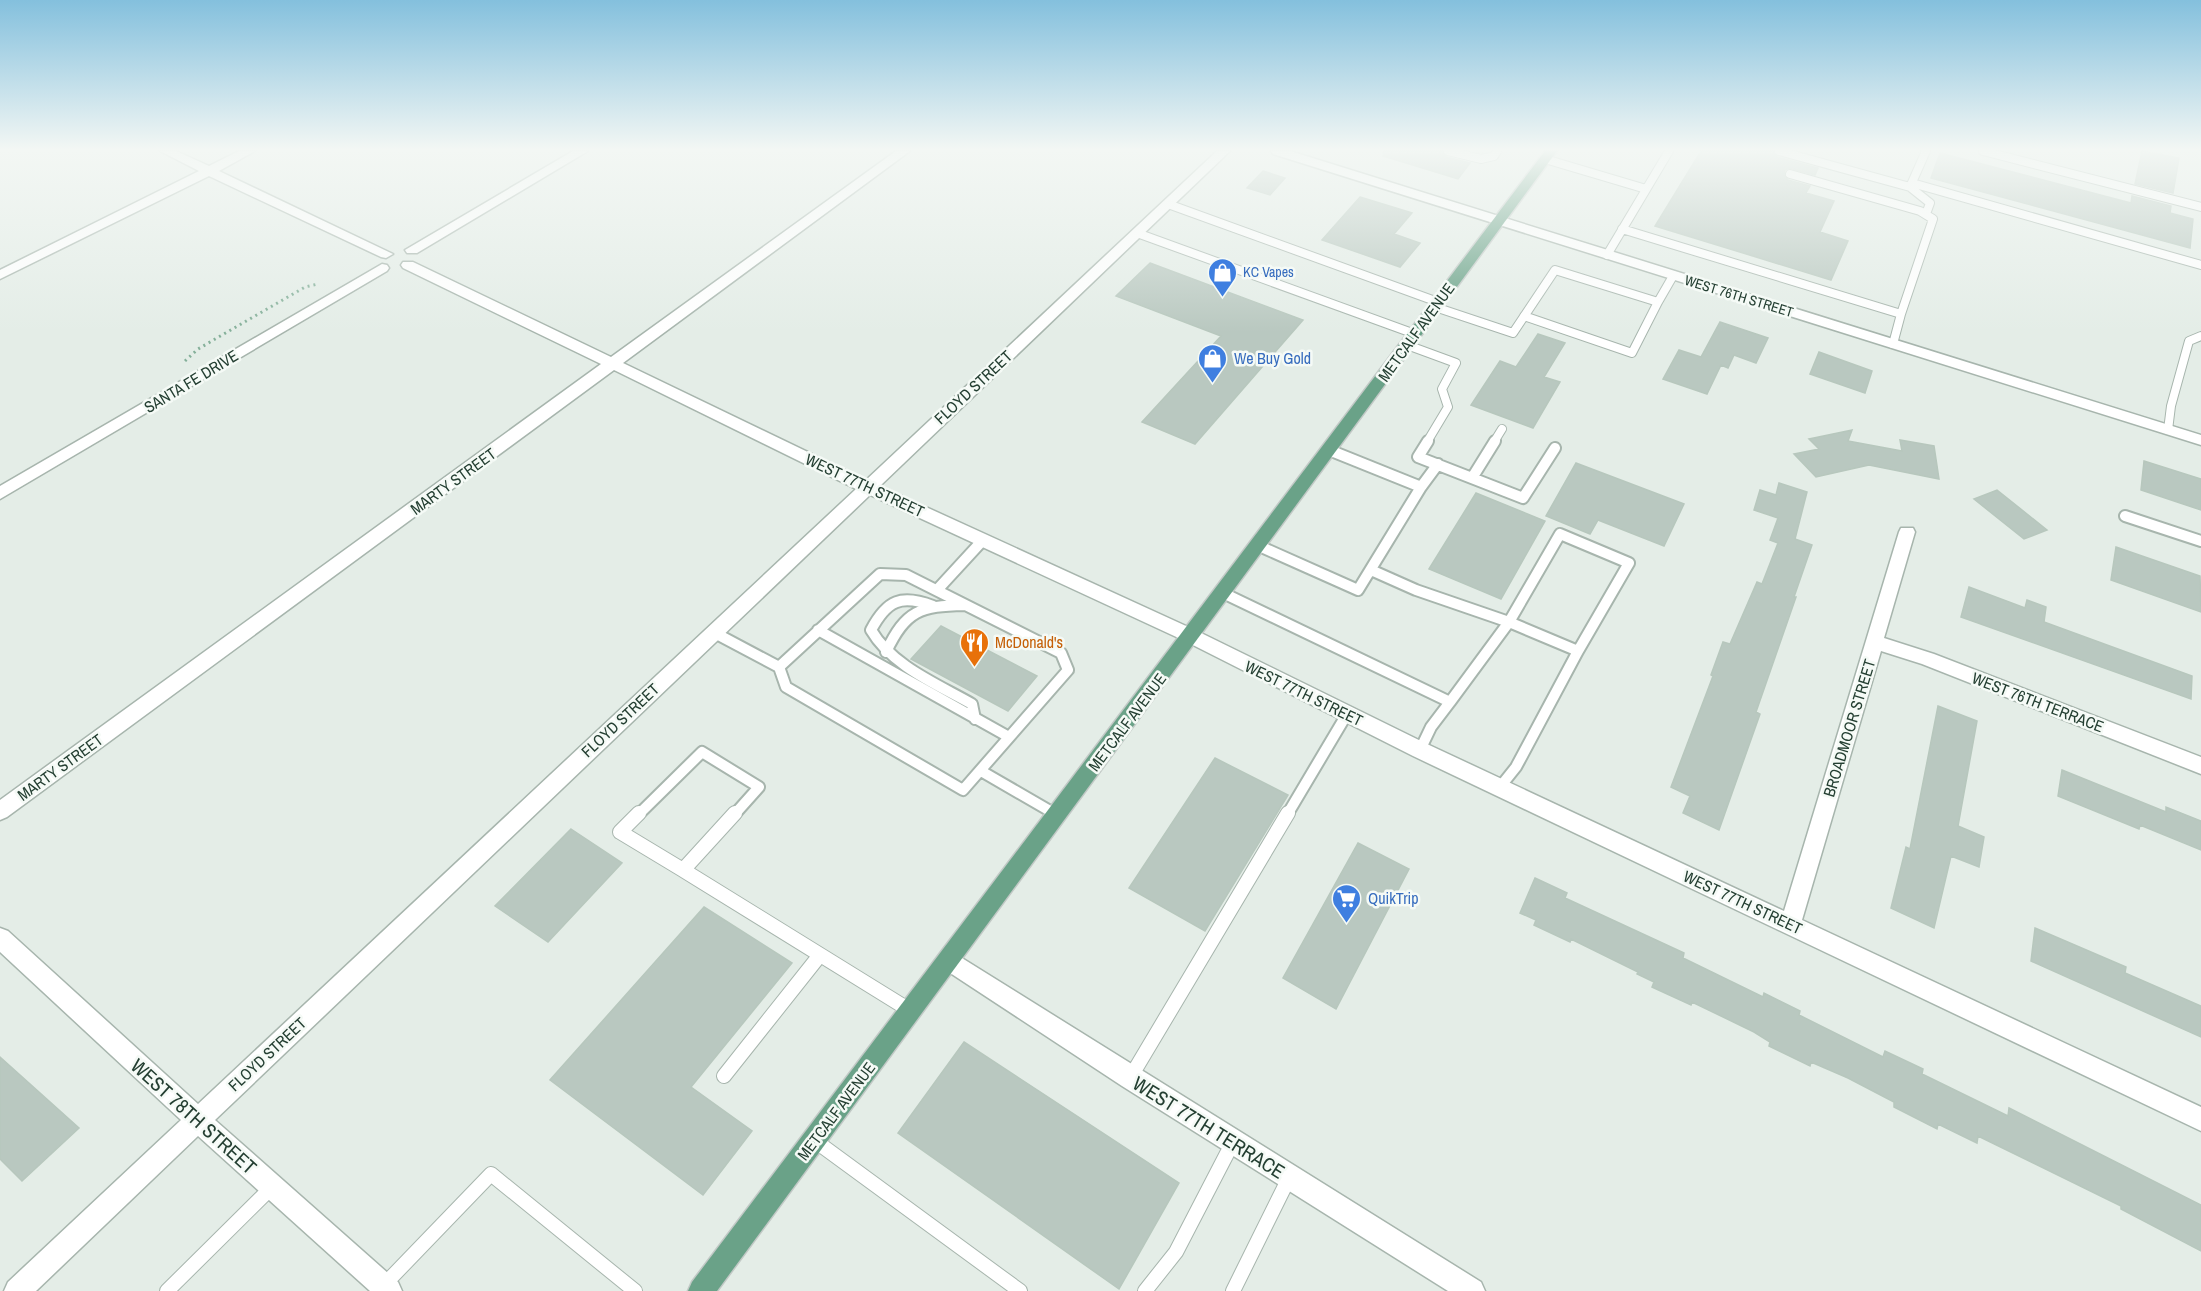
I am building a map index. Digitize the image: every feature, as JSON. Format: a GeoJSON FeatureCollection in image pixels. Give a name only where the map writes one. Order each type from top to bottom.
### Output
{"type":"FeatureCollection","features":[{"type":"Feature","properties":{"kind":"main road","name":"METCALF AVENUE"},"geometry":{"type":"LineString","coordinates":[[701,1291],[1058,815],[1505,211]]}},
{"type":"Feature","properties":{"kind":"street"},"geometry":{"type":"LineString","coordinates":[[0,275],[128,211]]}},
{"type":"Feature","properties":{"kind":"street"},"geometry":{"type":"LineString","coordinates":[[287,211],[384,261],[399,249],[410,257],[484,211]]}},
{"type":"Feature","properties":{"kind":"street","name":"MARTY STREET"},"geometry":{"type":"LineString","coordinates":[[0,811],[613,365],[819,211]]}},
{"type":"Feature","properties":{"kind":"street","name":"FLOYD STREET"},"geometry":{"type":"LineString","coordinates":[[17,1291],[1160,211]]}},
{"type":"Feature","properties":{"kind":"street","name":"WEST 76TH STREET"},"geometry":{"type":"LineString","coordinates":[[1467,211],[2201,440]]}},
{"type":"Feature","properties":{"kind":"street","name":"WEST 77TH STREET"},"geometry":{"type":"LineString","coordinates":[[410,257],[613,365],[867,487],[1191,636],[1420,750],[2201,1119]]}},
{"type":"Feature","properties":{"kind":"street","name":"SANTA FE DRIVE"},"geometry":{"type":"LineString","coordinates":[[0,493],[384,261]]}},
{"type":"Feature","properties":{"kind":"street","name":"BROADMOOR STREET"},"geometry":{"type":"LineString","coordinates":[[1790,925],[1907,532]]}},
{"type":"Feature","properties":{"kind":"street","name":"WEST 76TH TERRACE"},"geometry":{"type":"LineString","coordinates":[[1875,642],[1928,659],[2201,766]]}},
{"type":"Feature","properties":{"kind":"street","name":"WEST 78TH STREET"},"geometry":{"type":"LineString","coordinates":[[0,938],[198,1120],[386,1288]]}},
{"type":"Feature","properties":{"kind":"street","name":"WEST 77TH TERRACE"},"geometry":{"type":"LineString","coordinates":[[949,960],[1130,1078],[1472,1291]]}},
{"type":"Feature","properties":{"kind":"lane"},"geometry":{"type":"LineString","coordinates":[[1187,211],[1514,333],[1555,270],[1658,302]]}},
{"type":"Feature","properties":{"kind":"lane"},"geometry":{"type":"LineString","coordinates":[[1606,255],[1633,211]]}},
{"type":"Feature","properties":{"kind":"lane"},"geometry":{"type":"LineString","coordinates":[[1893,344],[1933,219],[1917,211]]}},
{"type":"Feature","properties":{"kind":"lane"},"geometry":{"type":"LineString","coordinates":[[2006,211],[2201,265]]}},
{"type":"Feature","properties":{"kind":"lane"},"geometry":{"type":"LineString","coordinates":[[1622,229],[1901,314]]}},
{"type":"Feature","properties":{"kind":"lane"},"geometry":{"type":"LineString","coordinates":[[1137,233],[1411,340],[1456,363],[1442,389],[1448,407],[1418,457],[1523,498],[1555,448]]}},
{"type":"Feature","properties":{"kind":"lane"},"geometry":{"type":"LineString","coordinates":[[1524,316],[1632,353],[1673,276]]}},
{"type":"Feature","properties":{"kind":"lane"},"geometry":{"type":"LineString","coordinates":[[2168,430],[2171,406],[2189,341],[2201,336]]}},
{"type":"Feature","properties":{"kind":"lane"},"geometry":{"type":"LineString","coordinates":[[1472,478],[1502,429]]}},
{"type":"Feature","properties":{"kind":"lane"},"geometry":{"type":"LineString","coordinates":[[1329,450],[1421,487]]}},
{"type":"Feature","properties":{"kind":"lane"},"geometry":{"type":"LineString","coordinates":[[1257,545],[1358,590],[1421,487],[1438,464]]}},
{"type":"Feature","properties":{"kind":"lane"},"geometry":{"type":"LineString","coordinates":[[2125,516],[2201,542]]}},
{"type":"Feature","properties":{"kind":"lane"},"geometry":{"type":"LineString","coordinates":[[1420,750],[1431,727],[1509,622],[1560,534],[1629,563],[1578,651],[1516,767],[1500,787]]}},
{"type":"Feature","properties":{"kind":"lane"},"geometry":{"type":"LineString","coordinates":[[937,590],[983,540]]}},
{"type":"Feature","properties":{"kind":"lane"},"geometry":{"type":"LineString","coordinates":[[1371,570],[1416,590],[1509,622],[1578,651]]}},
{"type":"Feature","properties":{"kind":"lane"},"geometry":{"type":"LineString","coordinates":[[713,632],[779,667],[786,687],[963,790],[1068,670],[1061,653],[906,575],[880,574],[779,667]]}},
{"type":"Feature","properties":{"kind":"lane"},"geometry":{"type":"LineString","coordinates":[[1223,593],[1450,702]]}},
{"type":"Feature","properties":{"kind":"lane"},"geometry":{"type":"LineString","coordinates":[[933,606],[916,599],[900,599],[879,614],[871,630],[874,639],[886,651],[972,704],[975,719]]}},
{"type":"Feature","properties":{"kind":"lane"},"geometry":{"type":"LineString","coordinates":[[886,651],[897,626],[910,614],[933,606],[967,605]]}},
{"type":"Feature","properties":{"kind":"lane"},"geometry":{"type":"LineString","coordinates":[[818,630],[1009,737]]}},
{"type":"Feature","properties":{"kind":"lane"},"geometry":{"type":"LineString","coordinates":[[1130,1078],[1347,714]]}},
{"type":"Feature","properties":{"kind":"lane"},"geometry":{"type":"LineString","coordinates":[[683,870],[759,787],[702,752],[620,832],[911,1011]]}},
{"type":"Feature","properties":{"kind":"lane"},"geometry":{"type":"LineString","coordinates":[[981,771],[1058,815]]}},
{"type":"Feature","properties":{"kind":"lane"},"geometry":{"type":"LineString","coordinates":[[724,1076],[820,955]]}},
{"type":"Feature","properties":{"kind":"lane"},"geometry":{"type":"LineString","coordinates":[[814,1140],[1020,1291]]}},
{"type":"Feature","properties":{"kind":"lane"},"geometry":{"type":"LineString","coordinates":[[1145,1291],[1176,1252],[1233,1142]]}},
{"type":"Feature","properties":{"kind":"lane"},"geometry":{"type":"LineString","coordinates":[[386,1288],[491,1174],[635,1291]]}},
{"type":"Feature","properties":{"kind":"lane"},"geometry":{"type":"LineString","coordinates":[[1233,1291],[1290,1177]]}},
{"type":"Feature","properties":{"kind":"lane"},"geometry":{"type":"LineString","coordinates":[[167,1291],[272,1187]]}},
{"type":"Feature","properties":{"kind":"building"},"geometry":{"type":"Polygon","coordinates":[[[1347,211],[1406,211],[1412,213],[1394,234],[1420,243],[1400,267],[1322,240],[1347,211]]]}},
{"type":"Feature","properties":{"kind":"building"},"geometry":{"type":"Polygon","coordinates":[[[1664,211],[1829,211],[1820,232],[1848,241],[1831,280],[1655,226],[1664,211]]]}},
{"type":"Feature","properties":{"kind":"building"},"geometry":{"type":"Polygon","coordinates":[[[2054,211],[2170,211],[2193,219],[2190,248],[2054,211]]]}},
{"type":"Feature","properties":{"kind":"building"},"geometry":{"type":"Polygon","coordinates":[[[1150,263],[1303,320],[1195,444],[1142,422],[1221,336],[1116,296],[1150,263]]]}},
{"type":"Feature","properties":{"kind":"building"},"geometry":{"type":"Polygon","coordinates":[[[1720,322],[1768,338],[1756,363],[1734,355],[1728,368],[1721,365],[1707,394],[1663,379],[1679,350],[1701,357],[1720,322]]]}},
{"type":"Feature","properties":{"kind":"building"},"geometry":{"type":"Polygon","coordinates":[[[1538,334],[1565,343],[1544,377],[1560,382],[1533,428],[1471,405],[1500,361],[1516,367],[1538,334]]]}},
{"type":"Feature","properties":{"kind":"building"},"geometry":{"type":"Polygon","coordinates":[[[1819,352],[1872,371],[1865,393],[1810,374],[1819,352]]]}},
{"type":"Feature","properties":{"kind":"building"},"geometry":{"type":"Polygon","coordinates":[[[1852,430],[1848,441],[1902,451],[1900,440],[1934,446],[1939,479],[1869,465],[1816,477],[1794,454],[1819,449],[1809,439],[1852,430]]]}},
{"type":"Feature","properties":{"kind":"building"},"geometry":{"type":"Polygon","coordinates":[[[2144,461],[2201,479],[2201,510],[2141,490],[2144,461]]]}},
{"type":"Feature","properties":{"kind":"building"},"geometry":{"type":"Polygon","coordinates":[[[1576,463],[1684,504],[1664,546],[1598,520],[1590,534],[1546,516],[1576,463]]]}},
{"type":"Feature","properties":{"kind":"building"},"geometry":{"type":"Polygon","coordinates":[[[1779,483],[1807,492],[1795,539],[1812,545],[1756,712],[1760,714],[1719,830],[1683,813],[1690,796],[1671,787],[1713,676],[1711,675],[1723,642],[1730,644],[1757,582],[1762,584],[1778,543],[1770,540],[1778,518],[1754,510],[1760,490],[1776,495],[1779,483]]]}},
{"type":"Feature","properties":{"kind":"building"},"geometry":{"type":"Polygon","coordinates":[[[1997,490],[2047,530],[2024,539],[1974,499],[1997,490]]]}},
{"type":"Feature","properties":{"kind":"building"},"geometry":{"type":"Polygon","coordinates":[[[1476,493],[1545,521],[1501,599],[1429,569],[1476,493]]]}},
{"type":"Feature","properties":{"kind":"building"},"geometry":{"type":"Polygon","coordinates":[[[2116,547],[2200,576],[2201,612],[2111,580],[2116,547]]]}},
{"type":"Feature","properties":{"kind":"building"},"geometry":{"type":"Polygon","coordinates":[[[1969,587],[2025,608],[2027,600],[2046,607],[2044,622],[2192,676],[2191,699],[1961,617],[1969,587]]]}},
{"type":"Feature","properties":{"kind":"building","name":"McDonald's"},"geometry":{"type":"Polygon","coordinates":[[[941,626],[1037,676],[1008,711],[911,659],[941,626]]]}},
{"type":"Feature","properties":{"kind":"building"},"geometry":{"type":"Polygon","coordinates":[[[1938,706],[1977,721],[1958,826],[1984,837],[1979,867],[1951,856],[1934,928],[1891,908],[1906,847],[1910,849],[1938,706]]]}},
{"type":"Feature","properties":{"kind":"building"},"geometry":{"type":"Polygon","coordinates":[[[1215,758],[1288,795],[1205,931],[1129,888],[1215,758]]]}},
{"type":"Feature","properties":{"kind":"building"},"geometry":{"type":"Polygon","coordinates":[[[2062,770],[2166,812],[2166,807],[2201,821],[2201,850],[2140,825],[2139,829],[2058,796],[2062,770]]]}},
{"type":"Feature","properties":{"kind":"building"},"geometry":{"type":"Polygon","coordinates":[[[571,829],[622,863],[548,942],[495,906],[571,829]]]}},
{"type":"Feature","properties":{"kind":"building","name":"QuikTrip"},"geometry":{"type":"Polygon","coordinates":[[[1358,843],[1409,869],[1336,1009],[1283,978],[1358,843]]]}},
{"type":"Feature","properties":{"kind":"building"},"geometry":{"type":"Polygon","coordinates":[[[1535,878],[1567,893],[1565,898],[1684,953],[1683,958],[1763,997],[1764,993],[1800,1011],[1799,1015],[1883,1057],[1885,1051],[1923,1069],[1922,1074],[2008,1116],[2009,1108],[2201,1205],[2201,1251],[2121,1209],[2121,1206],[1978,1136],[1977,1143],[1938,1124],[1937,1129],[1894,1107],[1894,1102],[1848,1078],[1811,1062],[1810,1066],[1769,1046],[1770,1042],[1754,1032],[1692,1002],[1691,1005],[1652,987],[1654,982],[1637,974],[1638,972],[1571,939],[1570,942],[1534,925],[1536,920],[1520,913],[1535,878]]]}},
{"type":"Feature","properties":{"kind":"building"},"geometry":{"type":"Polygon","coordinates":[[[704,907],[792,963],[691,1087],[752,1131],[703,1195],[550,1080],[704,907]]]}},
{"type":"Feature","properties":{"kind":"building"},"geometry":{"type":"Polygon","coordinates":[[[2035,928],[2126,967],[2125,973],[2201,1006],[2201,1037],[2031,961],[2035,928]]]}},
{"type":"Feature","properties":{"kind":"building"},"geometry":{"type":"Polygon","coordinates":[[[964,1042],[1179,1183],[1119,1289],[898,1133],[964,1042]]]}},
{"type":"Feature","properties":{"kind":"building"},"geometry":{"type":"Polygon","coordinates":[[[0,1057],[79,1128],[22,1181],[0,1159],[0,1057]]]}},
{"type":"Feature","properties":{"kind":"place","name":"KC Vapes"},"geometry":{"type":"Point","coordinates":[1222,298]}},
{"type":"Feature","properties":{"kind":"place","name":"We Buy Gold"},"geometry":{"type":"Point","coordinates":[1213,384]}},
{"type":"Feature","properties":{"kind":"place","name":"McDonald's"},"geometry":{"type":"Point","coordinates":[974,668]}},
{"type":"Feature","properties":{"kind":"place","name":"QuikTrip"},"geometry":{"type":"Point","coordinates":[1347,924]}}]}
